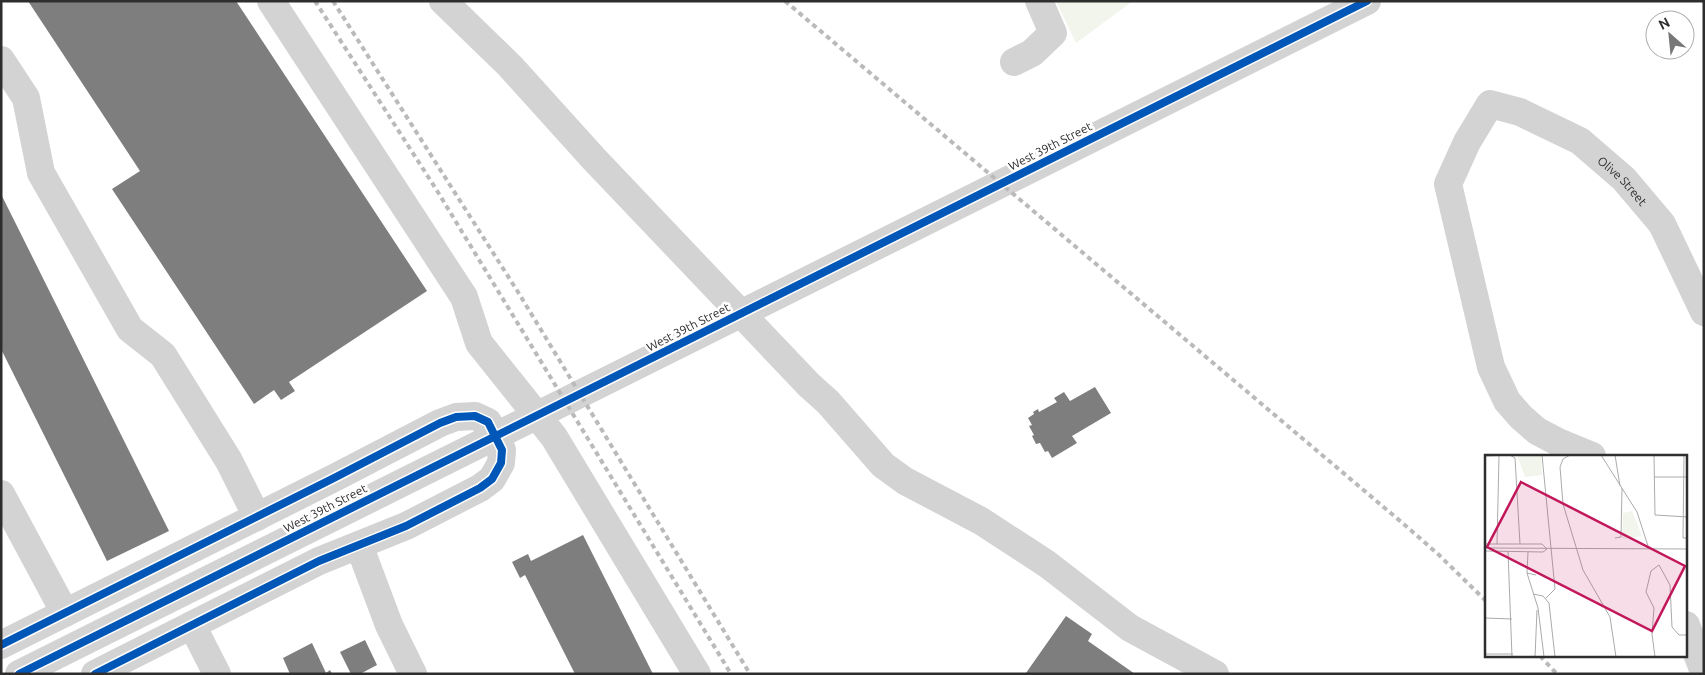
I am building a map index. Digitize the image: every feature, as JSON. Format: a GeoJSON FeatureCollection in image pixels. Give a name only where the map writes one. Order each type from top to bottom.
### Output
{"type":"FeatureCollection","features":[{"type":"Feature","properties":{"kind":"street"},"geometry":{"type":"LineString","coordinates":[[271,1],[464,297],[479,343],[554,436],[697,674]]}},
{"type":"Feature","properties":{"kind":"street"},"geometry":{"type":"LineString","coordinates":[[443,1],[510,66],[594,159],[809,385],[828,402],[884,465],[906,481],[981,521],[1047,564],[1130,628],[1215,674]]}},
{"type":"Feature","properties":{"kind":"street"},"geometry":{"type":"LineString","coordinates":[[1014,62],[1032,53],[1054,33],[1039,1]]}},
{"type":"Feature","properties":{"kind":"street","name":"West 39th Street"},"geometry":{"type":"LineString","coordinates":[[20,674],[1177,96],[1333,8],[1366,1]]}},
{"type":"Feature","properties":{"kind":"street"},"geometry":{"type":"LineString","coordinates":[[1,60],[26,98],[41,173],[46,182],[130,329],[163,355],[229,461],[257,517]]}},
{"type":"Feature","properties":{"kind":"street","name":"Olive Street"},"geometry":{"type":"LineString","coordinates":[[1590,455],[1537,431],[1521,417],[1507,401],[1491,367],[1448,184],[1467,142],[1490,104],[1520,112],[1580,141],[1624,179],[1662,224],[1704,312]]}},
{"type":"Feature","properties":{"kind":"street"},"geometry":{"type":"LineString","coordinates":[[1,644],[257,517],[440,423],[456,417],[474,416],[488,422],[502,450],[501,463],[492,479],[480,488],[406,526],[319,561],[95,674]]}},
{"type":"Feature","properties":{"kind":"street"},"geometry":{"type":"LineString","coordinates":[[1,494],[65,613]]}},
{"type":"Feature","properties":{"kind":"street"},"geometry":{"type":"LineString","coordinates":[[359,545],[389,625],[413,674]]}},
{"type":"Feature","properties":{"kind":"street"},"geometry":{"type":"LineString","coordinates":[[192,625],[216,674]]}},
{"type":"Feature","properties":{"kind":"street"},"geometry":{"type":"LineString","coordinates":[[1688,630],[1704,672]]}},
{"type":"Feature","properties":{"kind":"shaded area"},"geometry":{"type":"Polygon","coordinates":[[[1056,1],[1133,1],[1076,43],[1056,1]]]}},
{"type":"Feature","properties":{"kind":"building"},"geometry":{"type":"Polygon","coordinates":[[[28,1],[236,1],[427,291],[289,382],[295,391],[281,400],[274,390],[254,404],[112,189],[140,171],[28,1]]]}},
{"type":"Feature","properties":{"kind":"building"},"geometry":{"type":"Polygon","coordinates":[[[1,194],[169,531],[107,561],[1,349],[1,194]]]}},
{"type":"Feature","properties":{"kind":"building"},"geometry":{"type":"Polygon","coordinates":[[[1095,387],[1111,413],[1072,436],[1077,443],[1052,458],[1048,451],[1045,452],[1040,443],[1036,444],[1029,426],[1032,425],[1028,418],[1038,409],[1039,412],[1057,402],[1054,398],[1064,392],[1070,401],[1095,387]]]}},
{"type":"Feature","properties":{"kind":"building"},"geometry":{"type":"Polygon","coordinates":[[[583,535],[653,674],[575,674],[525,575],[520,578],[512,562],[528,554],[531,561],[583,535]]]}},
{"type":"Feature","properties":{"kind":"building"},"geometry":{"type":"Polygon","coordinates":[[[1066,616],[1092,634],[1088,641],[1135,674],[1026,673],[1066,616]]]}},
{"type":"Feature","properties":{"kind":"building"},"geometry":{"type":"Polygon","coordinates":[[[365,640],[377,665],[360,674],[351,674],[340,652],[365,640]]]}},
{"type":"Feature","properties":{"kind":"building"},"geometry":{"type":"Polygon","coordinates":[[[312,643],[326,673],[330,670],[332,674],[290,674],[283,658],[312,643]]]}},
{"type":"Feature","properties":{"kind":"railway"},"geometry":{"type":"LineString","coordinates":[[315,1],[436,189],[731,674]]}},
{"type":"Feature","properties":{"kind":"railway"},"geometry":{"type":"LineString","coordinates":[[333,1],[518,292],[750,674]]}},
{"type":"Feature","properties":{"kind":"railway"},"geometry":{"type":"LineString","coordinates":[[785,1],[1406,526],[1485,600]]}},
{"type":"Feature","properties":{"kind":"railway"},"geometry":{"type":"LineString","coordinates":[[1542,658],[1557,674]]}},
{"type":"Feature","properties":{"kind":"cycle path"},"geometry":{"type":"LineString","coordinates":[[19,674],[1367,1]]}},
{"type":"Feature","properties":{"kind":"cycle path"},"geometry":{"type":"LineString","coordinates":[[1,645],[440,423],[456,417],[475,416],[488,422],[502,450],[501,463],[492,479],[480,488],[406,526],[319,561],[95,674]]}}]}
